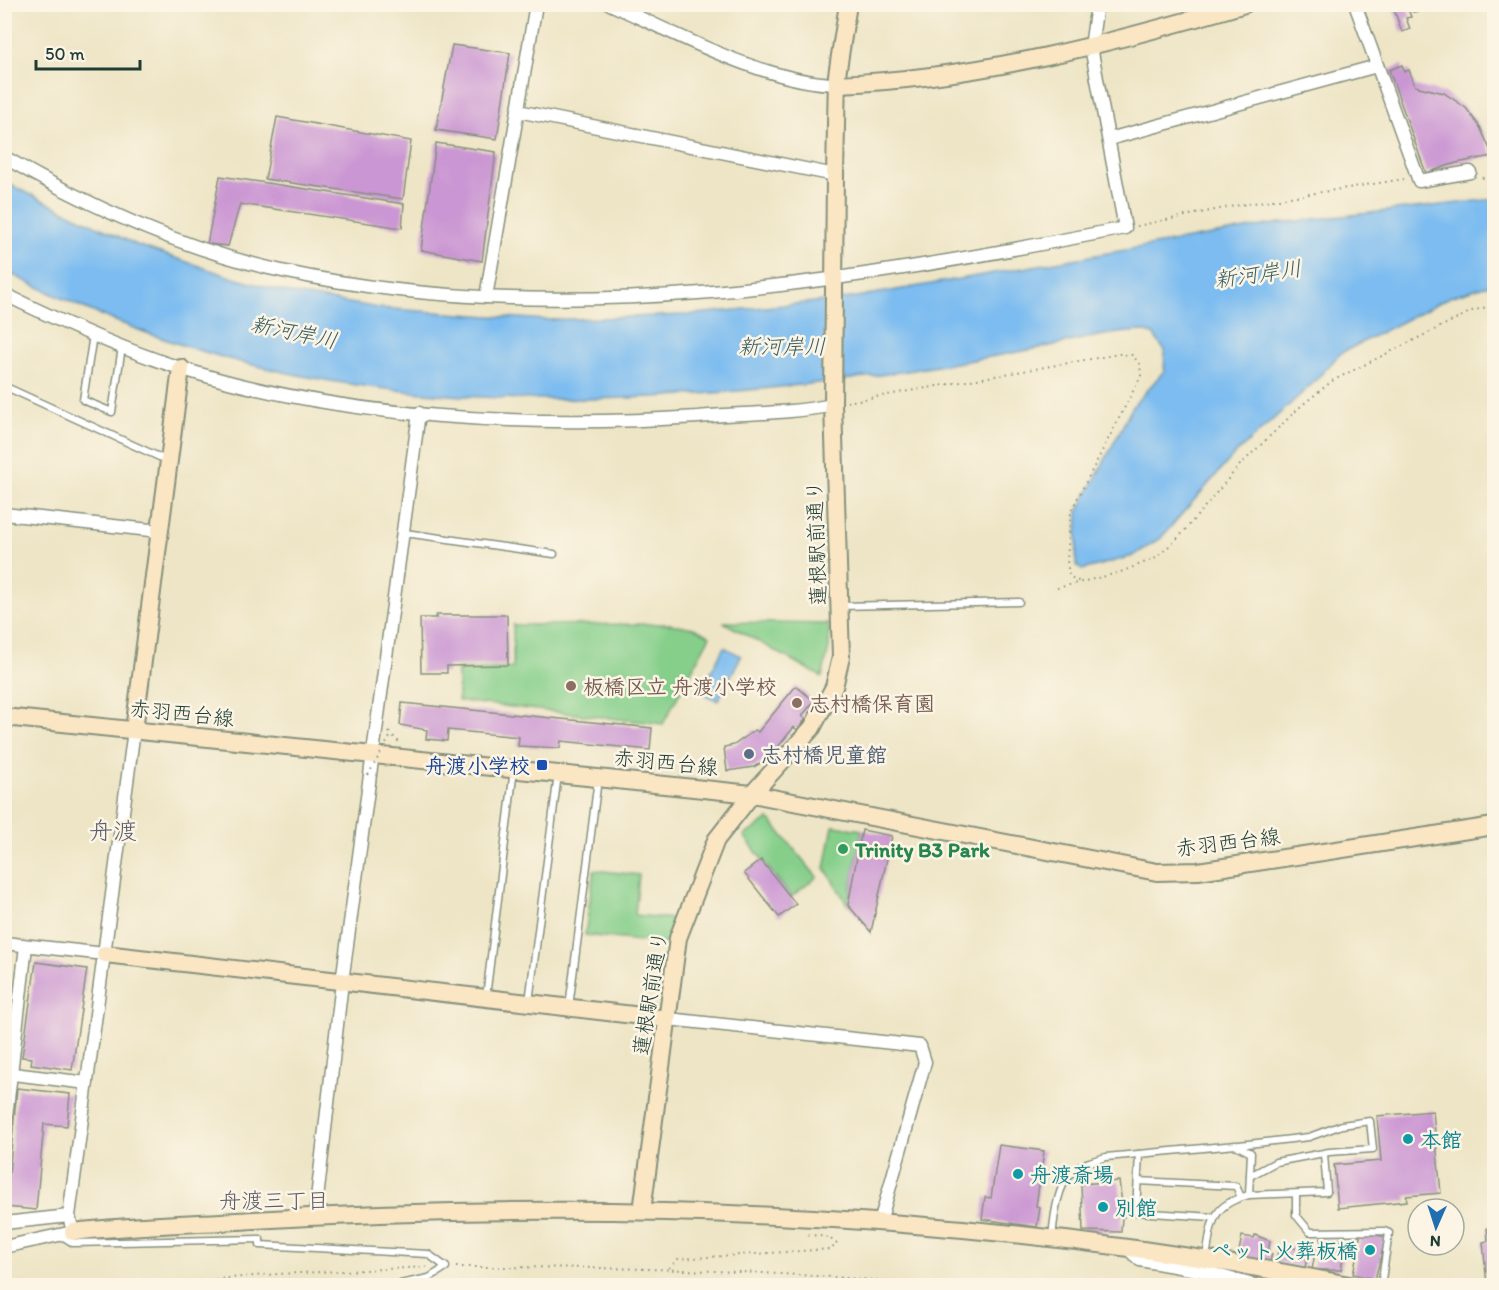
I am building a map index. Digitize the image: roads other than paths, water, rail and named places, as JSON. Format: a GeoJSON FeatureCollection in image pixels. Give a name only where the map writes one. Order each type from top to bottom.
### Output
{"type":"FeatureCollection","features":[{"type":"Feature","properties":{"kind":"street"},"geometry":{"type":"LineString","coordinates":[[486,297],[536,4]]}},
{"type":"Feature","properties":{"kind":"street"},"geometry":{"type":"LineString","coordinates":[[834,283],[837,84],[848,4]]}},
{"type":"Feature","properties":{"kind":"street"},"geometry":{"type":"LineString","coordinates":[[4,157],[80,198],[173,237],[280,271],[382,289],[561,300],[632,298],[834,283],[1125,228],[1091,47],[1097,4]]}},
{"type":"Feature","properties":{"kind":"street"},"geometry":{"type":"LineString","coordinates":[[612,5],[744,63],[786,75],[837,84],[881,82],[985,67],[1091,47],[1245,4]]}},
{"type":"Feature","properties":{"kind":"street"},"geometry":{"type":"LineString","coordinates":[[1355,4],[1419,181],[1470,172]]}},
{"type":"Feature","properties":{"kind":"street"},"geometry":{"type":"LineString","coordinates":[[1109,139],[1377,66]]}},
{"type":"Feature","properties":{"kind":"street"},"geometry":{"type":"LineString","coordinates":[[518,111],[835,175]]}},
{"type":"Feature","properties":{"kind":"street","name":"蓮根駅前通り"},"geometry":{"type":"LineString","coordinates":[[642,1211],[678,938],[716,840],[752,794],[802,741],[828,700],[841,657],[833,401],[834,283]]}},
{"type":"Feature","properties":{"kind":"street"},"geometry":{"type":"LineString","coordinates":[[4,294],[93,334],[181,368],[333,403],[419,413],[534,420],[645,420],[818,408],[833,401]]}},
{"type":"Feature","properties":{"kind":"street"},"geometry":{"type":"LineString","coordinates":[[68,1227],[181,368]]}},
{"type":"Feature","properties":{"kind":"street"},"geometry":{"type":"LineString","coordinates":[[315,1216],[342,982],[375,756],[419,413]]}},
{"type":"Feature","properties":{"kind":"street"},"geometry":{"type":"LineString","coordinates":[[4,514],[159,531]]}},
{"type":"Feature","properties":{"kind":"street","name":"赤羽西台線"},"geometry":{"type":"LineString","coordinates":[[4,717],[752,794],[1171,873],[1198,871],[1494,826]]}},
{"type":"Feature","properties":{"kind":"street"},"geometry":{"type":"LineString","coordinates":[[4,943],[920,1046],[925,1062],[880,1222]]}},
{"type":"Feature","properties":{"kind":"street"},"geometry":{"type":"LineString","coordinates":[[4,1133],[8,1073],[26,946]]}},
{"type":"Feature","properties":{"kind":"street"},"geometry":{"type":"LineString","coordinates":[[8,1073],[87,1083]]}},
{"type":"Feature","properties":{"kind":"street"},"geometry":{"type":"LineString","coordinates":[[4,1223],[68,1227],[547,1209],[880,1222],[1125,1246],[1354,1286]]}},
{"type":"Feature","properties":{"kind":"street"},"geometry":{"type":"LineString","coordinates":[[4,1247],[68,1227]]}},
{"type":"Feature","properties":{"kind":"street"},"geometry":{"type":"LineString","coordinates":[[1125,1246],[1140,1260],[1202,1271],[1257,1286]]}},
{"type":"Feature","properties":{"kind":"lane"},"geometry":{"type":"LineString","coordinates":[[93,334],[83,400],[112,412],[123,346]]}},
{"type":"Feature","properties":{"kind":"lane"},"geometry":{"type":"LineString","coordinates":[[4,386],[168,461]]}},
{"type":"Feature","properties":{"kind":"lane"},"geometry":{"type":"LineString","coordinates":[[405,533],[554,554]]}},
{"type":"Feature","properties":{"kind":"lane"},"geometry":{"type":"LineString","coordinates":[[840,606],[1019,602]]}},
{"type":"Feature","properties":{"kind":"lane"},"geometry":{"type":"LineString","coordinates":[[486,998],[514,769]]}},
{"type":"Feature","properties":{"kind":"lane"},"geometry":{"type":"LineString","coordinates":[[529,1003],[558,774]]}},
{"type":"Feature","properties":{"kind":"lane"},"geometry":{"type":"LineString","coordinates":[[568,1007],[598,778]]}},
{"type":"Feature","properties":{"kind":"lane"},"geometry":{"type":"LineString","coordinates":[[1052,1239],[1058,1201],[1073,1170],[1106,1157],[1309,1137],[1342,1125],[1370,1121],[1373,1149],[1276,1162],[1251,1176]]}},
{"type":"Feature","properties":{"kind":"lane"},"geometry":{"type":"LineString","coordinates":[[1236,1145],[1251,1153],[1249,1196]]}},
{"type":"Feature","properties":{"kind":"lane"},"geometry":{"type":"LineString","coordinates":[[1139,1154],[1136,1212],[1213,1216]]}},
{"type":"Feature","properties":{"kind":"lane"},"geometry":{"type":"LineString","coordinates":[[1206,1259],[1213,1216],[1228,1201],[1249,1196],[1327,1192],[1324,1154]]}},
{"type":"Feature","properties":{"kind":"lane"},"geometry":{"type":"LineString","coordinates":[[1138,1181],[1236,1186],[1241,1197]]}},
{"type":"Feature","properties":{"kind":"lane"},"geometry":{"type":"LineString","coordinates":[[1296,1195],[1296,1215],[1310,1232],[1384,1230],[1389,1233],[1381,1286]]}},
{"type":"Feature","properties":{"kind":"lane"},"geometry":{"type":"LineString","coordinates":[[68,1227],[73,1243],[260,1239],[260,1245],[428,1254],[446,1267],[429,1278],[391,1286]]}},
{"type":"Feature","properties":{"kind":"water","name":"新河岸川"},"geometry":{"type":"Polygon","coordinates":[[[4,182],[137,245],[237,279],[289,293],[379,308],[546,320],[685,315],[845,299],[1280,223],[1494,199],[1494,283],[1450,297],[1341,353],[1311,385],[1233,456],[1160,539],[1133,556],[1082,570],[1076,565],[1078,512],[1133,406],[1164,371],[1165,351],[1153,334],[1143,331],[1117,333],[892,373],[688,395],[531,399],[375,388],[298,375],[194,349],[111,319],[5,271],[4,182]]]}},
{"type":"Feature","properties":{"kind":"water"},"geometry":{"type":"Polygon","coordinates":[[[724,647],[741,656],[718,701],[700,692],[724,647]]]}},
{"type":"Feature","properties":{"kind":"place","name":"板橋区立 舟渡小学校"},"geometry":{"type":"Point","coordinates":[571,686]}},
{"type":"Feature","properties":{"kind":"place","name":"志村橋保育園"},"geometry":{"type":"Point","coordinates":[797,703]}},
{"type":"Feature","properties":{"kind":"place","name":"志村橋児童館"},"geometry":{"type":"Point","coordinates":[749,754]}},
{"type":"Feature","properties":{"kind":"place","name":"舟渡小学校"},"geometry":{"type":"Point","coordinates":[542,765]}},
{"type":"Feature","properties":{"kind":"place","name":"Trinity B3 Park"},"geometry":{"type":"Point","coordinates":[843,849]}},
{"type":"Feature","properties":{"kind":"place","name":"本館"},"geometry":{"type":"Point","coordinates":[1408,1139]}},
{"type":"Feature","properties":{"kind":"place","name":"舟渡斎場"},"geometry":{"type":"Point","coordinates":[1018,1174]}},
{"type":"Feature","properties":{"kind":"place","name":"別館"},"geometry":{"type":"Point","coordinates":[1103,1207]}},
{"type":"Feature","properties":{"kind":"place","name":"ペット火葬板橋"},"geometry":{"type":"Point","coordinates":[1370,1250]}},
{"type":"Feature","properties":{"kind":"district","name":"舟渡"},"geometry":{"type":"Point","coordinates":[113,830]}},
{"type":"Feature","properties":{"kind":"district","name":"舟渡三丁目"},"geometry":{"type":"Point","coordinates":[274,1200]}}]}
